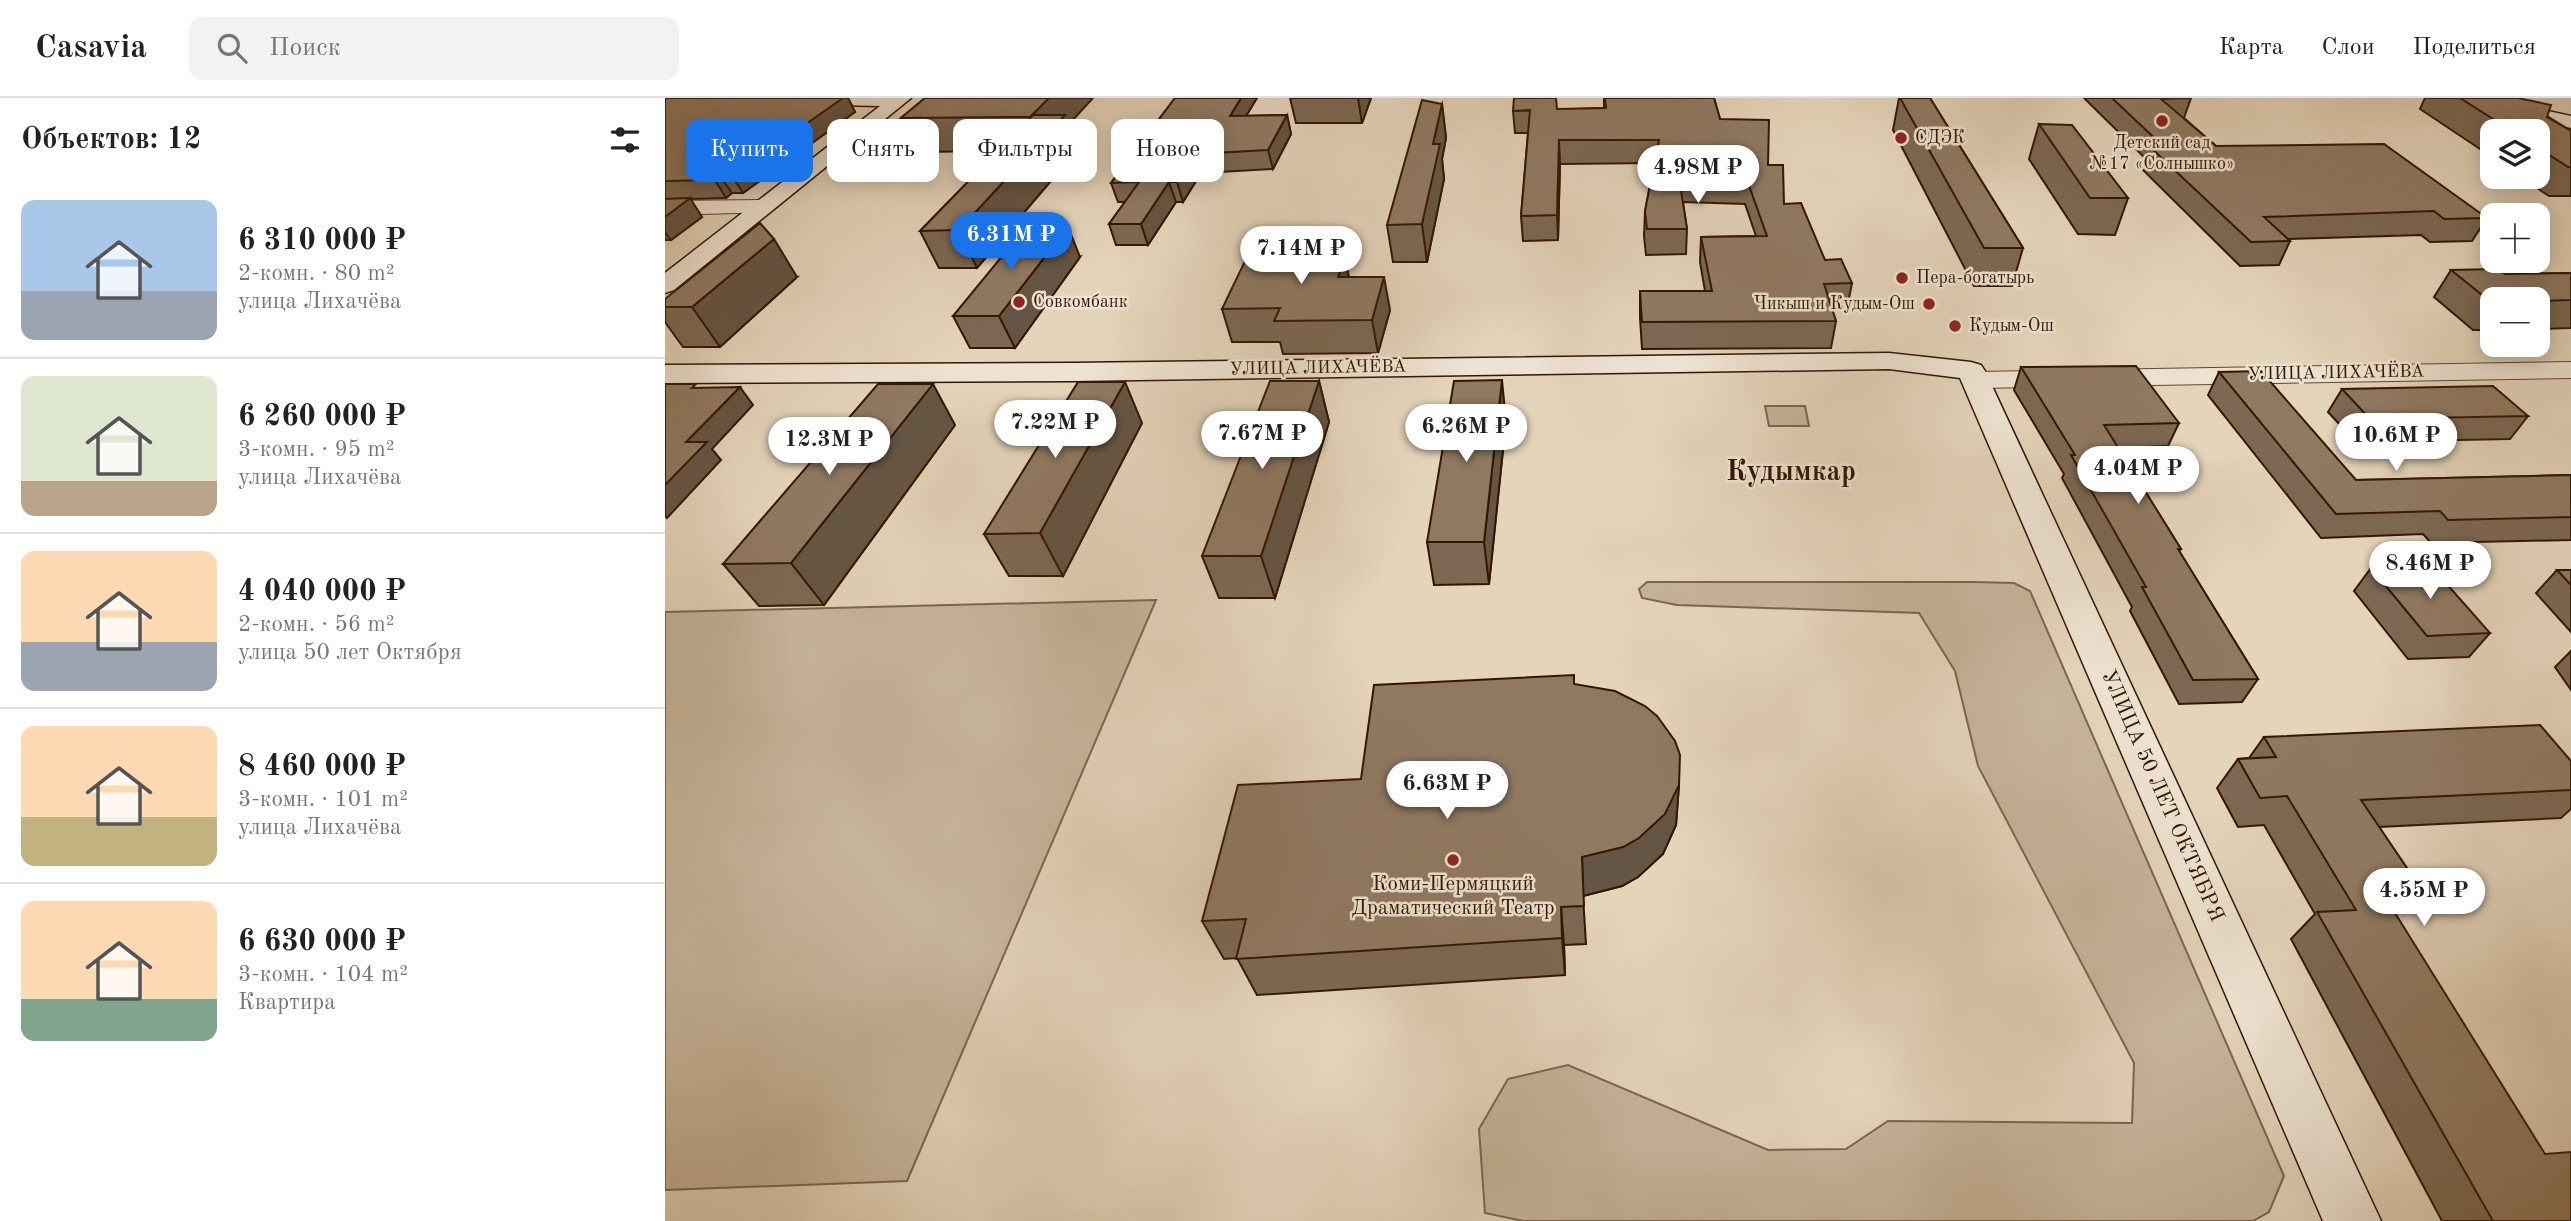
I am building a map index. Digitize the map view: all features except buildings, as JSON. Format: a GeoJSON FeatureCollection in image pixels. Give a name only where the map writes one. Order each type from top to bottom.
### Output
{"type":"FeatureCollection","features":[{"type":"Feature","properties":{"kind":"street"},"geometry":{"type":"LineString","coordinates":[[788,98],[900,99]]}},
{"type":"Feature","properties":{"kind":"street"},"geometry":{"type":"LineString","coordinates":[[2460,98],[2571,122]]}},
{"type":"Feature","properties":{"kind":"street"},"geometry":{"type":"LineString","coordinates":[[665,285],[900,99]]}},
{"type":"Feature","properties":{"kind":"street"},"geometry":{"type":"LineString","coordinates":[[665,208],[762,207]]}},
{"type":"Feature","properties":{"kind":"street","name":"УЛИЦА ЛИХАЧЁВА"},"geometry":{"type":"LineString","coordinates":[[665,374],[1072,372],[1889,361],[1973,375],[2571,370]]}},
{"type":"Feature","properties":{"kind":"street","name":"УЛИЦА 50 ЛЕТ ОКТЯБРЯ"},"geometry":{"type":"LineString","coordinates":[[1973,375],[2352,1221]]}},
{"type":"Feature","properties":{"kind":"shaded area"},"geometry":{"type":"Polygon","coordinates":[[[1765,406],[1805,406],[1809,426],[1769,426],[1765,406]]]}},
{"type":"Feature","properties":{"kind":"shaded area"},"geometry":{"type":"Polygon","coordinates":[[[1647,582],[1975,582],[2014,583],[2030,591],[2284,1176],[2269,1212],[2253,1221],[1523,1221],[1485,1213],[1479,1129],[1508,1079],[1568,1065],[1768,1150],[1846,1149],[1888,1121],[2132,1123],[2134,1063],[1978,766],[1955,671],[1919,613],[1677,605],[1642,598],[1639,589],[1647,582]]]}},
{"type":"Feature","properties":{"kind":"shaded area"},"geometry":{"type":"Polygon","coordinates":[[[1156,600],[907,1181],[665,1190],[665,612],[1156,600]]]}},
{"type":"Feature","properties":{"kind":"place","name":"Детский сад №17 «Солнышко»"},"geometry":{"type":"Point","coordinates":[2162,121]}},
{"type":"Feature","properties":{"kind":"place","name":"СДЭК"},"geometry":{"type":"Point","coordinates":[1901,138]}},
{"type":"Feature","properties":{"kind":"place","name":"Пера-богатырь"},"geometry":{"type":"Point","coordinates":[1902,278]}},
{"type":"Feature","properties":{"kind":"place","name":"Совкомбанк"},"geometry":{"type":"Point","coordinates":[1019,302]}},
{"type":"Feature","properties":{"kind":"place","name":"Чикыш и Кудым-Ош"},"geometry":{"type":"Point","coordinates":[1929,304]}},
{"type":"Feature","properties":{"kind":"place","name":"Кудым-Ош"},"geometry":{"type":"Point","coordinates":[1955,326]}},
{"type":"Feature","properties":{"kind":"place","name":"Коми-Пермяцкий Драматический Театр"},"geometry":{"type":"Point","coordinates":[1453,860]}},
{"type":"Feature","properties":{"kind":"district","name":"Кудымкар"},"geometry":{"type":"Point","coordinates":[1791,473]}}]}
